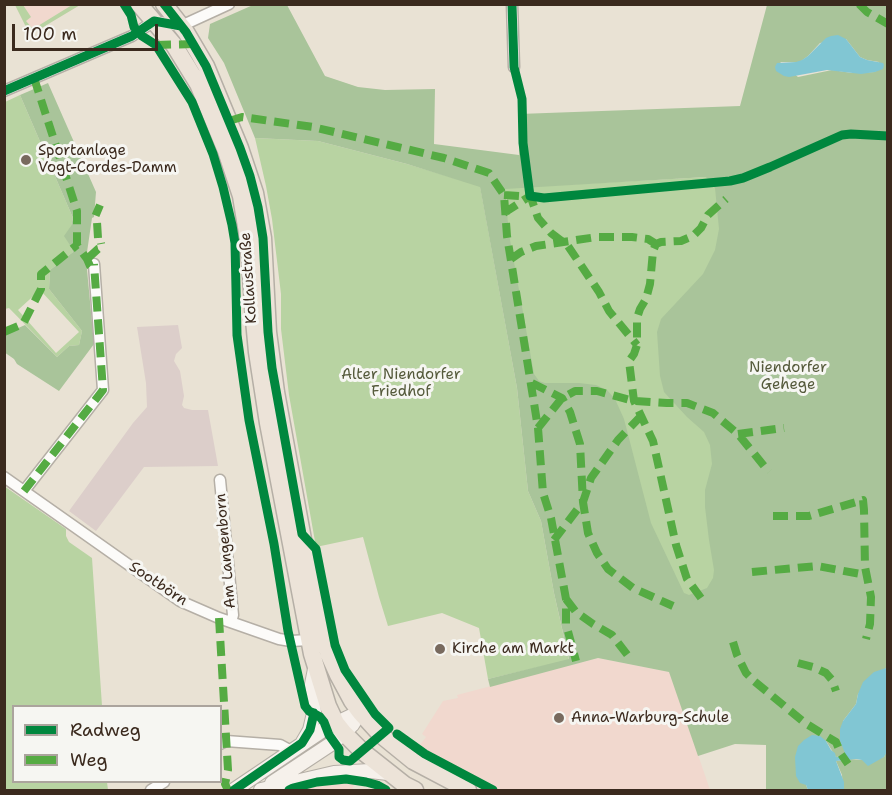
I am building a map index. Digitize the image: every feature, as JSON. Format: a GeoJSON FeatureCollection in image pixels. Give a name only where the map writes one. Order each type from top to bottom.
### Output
{"type":"FeatureCollection","features":[{"type":"Feature","properties":{"kind":"main road","name":"Kollaustraße"},"geometry":{"type":"LineString","coordinates":[[139,4],[181,56],[198,84],[223,144],[241,196],[249,244],[261,381],[309,640],[315,669],[328,706],[340,728]]}},
{"type":"Feature","properties":{"kind":"main road","name":"Kollaustraße"},"geometry":{"type":"LineString","coordinates":[[164,4],[201,55],[243,157],[258,207],[272,368],[323,638],[346,690],[360,712],[381,735],[426,769],[468,790]]}},
{"type":"Feature","properties":{"kind":"main road"},"geometry":{"type":"LineString","coordinates":[[296,747],[310,730],[314,713],[312,684],[315,669]]}},
{"type":"Feature","properties":{"kind":"main road"},"geometry":{"type":"LineString","coordinates":[[234,790],[296,747],[355,722],[360,712]]}},
{"type":"Feature","properties":{"kind":"main road"},"geometry":{"type":"LineString","coordinates":[[340,728],[388,773],[415,790]]}},
{"type":"Feature","properties":{"kind":"main road"},"geometry":{"type":"LineString","coordinates":[[261,790],[333,742],[340,728]]}},
{"type":"Feature","properties":{"kind":"main road"},"geometry":{"type":"LineString","coordinates":[[261,790],[334,772],[388,773]]}},
{"type":"Feature","properties":{"kind":"street"},"geometry":{"type":"LineString","coordinates":[[4,91],[132,36],[154,21],[181,26],[229,4]]}},
{"type":"Feature","properties":{"kind":"street"},"geometry":{"type":"LineString","coordinates":[[512,4],[514,67]]}},
{"type":"Feature","properties":{"kind":"street"},"geometry":{"type":"LineString","coordinates":[[24,491],[103,390],[94,264]]}},
{"type":"Feature","properties":{"kind":"street","name":"Sootbörn"},"geometry":{"type":"LineString","coordinates":[[4,477],[180,601],[283,640],[309,640]]}},
{"type":"Feature","properties":{"kind":"street","name":"Am Langenborn"},"geometry":{"type":"LineString","coordinates":[[219,480],[233,615],[231,622]]}},
{"type":"Feature","properties":{"kind":"street"},"geometry":{"type":"LineString","coordinates":[[223,743],[296,747]]}},
{"type":"Feature","properties":{"kind":"shaded area"},"geometry":{"type":"Polygon","coordinates":[[[15,5],[80,5],[30,35],[15,5]]]}},
{"type":"Feature","properties":{"kind":"shaded area"},"geometry":{"type":"Polygon","coordinates":[[[178,325],[182,348],[176,354],[174,361],[180,371],[184,396],[182,405],[192,410],[208,410],[218,466],[144,467],[96,531],[69,511],[147,407],[146,383],[137,327],[178,325]]]}},
{"type":"Feature","properties":{"kind":"shaded area","name":"Anna-Warburg-Schule"},"geometry":{"type":"Polygon","coordinates":[[[598,658],[670,672],[710,790],[498,790],[419,746],[426,737],[422,734],[443,701],[458,698],[457,695],[598,658]]]}},
{"type":"Feature","properties":{"kind":"shaded area"},"geometry":{"type":"Polygon","coordinates":[[[346,780],[355,782],[352,790],[293,790],[317,784],[346,780]]]}},
{"type":"Feature","properties":{"kind":"green space"},"geometry":{"type":"Polygon","coordinates":[[[15,5],[23,5],[31,17],[26,21],[33,29],[72,5],[80,5],[30,35],[15,5]]]}},
{"type":"Feature","properties":{"kind":"green space","name":"Niendorfer Gehege"},"geometry":{"type":"Polygon","coordinates":[[[253,5],[287,5],[325,76],[358,87],[385,90],[435,89],[434,144],[519,155],[519,114],[740,106],[767,5],[887,5],[887,670],[886,668],[858,694],[856,704],[843,721],[844,756],[836,757],[826,741],[806,785],[808,790],[766,790],[766,745],[735,744],[698,756],[669,672],[598,658],[490,687],[488,679],[569,659],[541,521],[528,491],[517,388],[480,187],[407,164],[318,141],[255,138],[224,63],[208,38],[210,24],[253,5]],[[846,39],[820,43],[800,62],[780,62],[798,77],[832,70],[852,73],[875,72],[879,62],[860,57],[846,39]],[[706,177],[505,189],[509,234],[534,374],[539,381],[545,383],[596,385],[607,390],[615,399],[624,419],[651,523],[684,593],[689,595],[707,588],[713,578],[714,570],[705,507],[705,490],[712,464],[710,445],[704,432],[664,392],[660,376],[657,332],[661,319],[703,274],[715,250],[719,229],[715,188],[706,177]]]}},
{"type":"Feature","properties":{"kind":"green space"},"geometry":{"type":"Polygon","coordinates":[[[48,83],[96,192],[86,259],[94,344],[59,391],[17,364],[4,352],[5,334],[25,325],[57,357],[69,346],[79,345],[82,331],[49,289],[50,270],[73,252],[64,236],[73,218],[20,95],[48,83]]]}},
{"type":"Feature","properties":{"kind":"green space","name":"Sportanlage Vogt-Cordes-Damm"},"geometry":{"type":"Polygon","coordinates":[[[20,95],[73,218],[70,245],[73,252],[50,270],[49,289],[82,331],[79,345],[69,346],[57,357],[9,308],[5,309],[5,102],[20,95]],[[40,290],[18,310],[56,353],[79,332],[40,290]]]}},
{"type":"Feature","properties":{"kind":"green space","name":"Alter Niendorfer Friedhof"},"geometry":{"type":"Polygon","coordinates":[[[255,138],[318,141],[480,186],[517,388],[528,491],[541,521],[569,660],[488,679],[479,628],[442,613],[388,626],[363,537],[316,547],[289,395],[272,219],[255,138]]]}},
{"type":"Feature","properties":{"kind":"green space"},"geometry":{"type":"Polygon","coordinates":[[[707,177],[713,185],[719,187],[736,574],[687,599],[571,596],[508,234],[505,188],[707,177]]]}},
{"type":"Feature","properties":{"kind":"green space"},"geometry":{"type":"Polygon","coordinates":[[[4,486],[66,529],[69,542],[92,558],[102,705],[12,705],[12,783],[107,783],[108,790],[5,790],[4,486]]]}},
{"type":"Feature","properties":{"kind":"green space"},"geometry":{"type":"Polygon","coordinates":[[[887,750],[887,790],[843,790],[842,775],[836,761],[884,757],[887,750]]]}},
{"type":"Feature","properties":{"kind":"water"},"geometry":{"type":"Polygon","coordinates":[[[838,35],[846,39],[860,57],[883,63],[883,69],[861,74],[827,70],[789,77],[776,71],[777,63],[802,60],[826,38],[838,35]]]}},
{"type":"Feature","properties":{"kind":"water"},"geometry":{"type":"Polygon","coordinates":[[[886,668],[888,670],[888,750],[884,757],[868,766],[862,760],[856,759],[836,761],[844,782],[844,790],[808,790],[796,776],[795,757],[798,746],[812,735],[820,736],[836,757],[844,756],[840,741],[843,721],[856,704],[863,682],[874,672],[886,668]]]}},
{"type":"Feature","properties":{"kind":"marked path"},"geometry":{"type":"LineString","coordinates":[[859,4],[867,12],[888,24]]}},
{"type":"Feature","properties":{"kind":"marked path"},"geometry":{"type":"LineString","coordinates":[[156,45],[194,44]]}},
{"type":"Feature","properties":{"kind":"marked path"},"geometry":{"type":"LineString","coordinates":[[34,78],[77,211],[77,245],[94,270]]}},
{"type":"Feature","properties":{"kind":"marked path"},"geometry":{"type":"LineString","coordinates":[[229,121],[242,117],[313,127],[444,158],[489,173],[504,195],[507,236],[538,428],[543,493],[551,518],[566,599],[566,624],[576,661]]}},
{"type":"Feature","properties":{"kind":"marked path"},"geometry":{"type":"LineString","coordinates":[[529,192],[538,218],[551,233],[568,246],[609,311],[637,345]]}},
{"type":"Feature","properties":{"kind":"marked path"},"geometry":{"type":"LineString","coordinates":[[504,195],[535,197]]}},
{"type":"Feature","properties":{"kind":"marked path"},"geometry":{"type":"LineString","coordinates":[[504,213],[530,196]]}},
{"type":"Feature","properties":{"kind":"marked path"},"geometry":{"type":"LineString","coordinates":[[701,598],[687,579],[676,545],[653,441],[634,401],[629,361],[637,345],[637,318],[650,284],[653,251],[656,244],[681,241],[693,236],[701,228],[708,215],[726,199]]}},
{"type":"Feature","properties":{"kind":"marked path"},"geometry":{"type":"LineString","coordinates":[[98,238],[95,217],[100,205]]}},
{"type":"Feature","properties":{"kind":"marked path"},"geometry":{"type":"LineString","coordinates":[[511,259],[536,246],[597,237],[632,237],[648,239],[656,244]]}},
{"type":"Feature","properties":{"kind":"marked path"},"geometry":{"type":"LineString","coordinates":[[87,259],[102,248],[101,243]]}},
{"type":"Feature","properties":{"kind":"marked path"},"geometry":{"type":"LineString","coordinates":[[4,332],[23,324],[41,289],[41,274],[77,245]]}},
{"type":"Feature","properties":{"kind":"marked path"},"geometry":{"type":"LineString","coordinates":[[24,491],[103,390],[94,264]]}},
{"type":"Feature","properties":{"kind":"marked path"},"geometry":{"type":"LineString","coordinates":[[532,383],[562,398],[570,412],[580,444],[583,502],[588,533],[597,553],[608,569],[633,588],[673,606]]}},
{"type":"Feature","properties":{"kind":"marked path"},"geometry":{"type":"LineString","coordinates":[[538,428],[562,398],[575,391],[597,391],[634,401],[687,403],[713,413],[738,434],[769,472]]}},
{"type":"Feature","properties":{"kind":"marked path"},"geometry":{"type":"LineString","coordinates":[[554,540],[583,502],[591,478],[618,440],[641,416]]}},
{"type":"Feature","properties":{"kind":"marked path"},"geometry":{"type":"LineString","coordinates":[[738,434],[784,428]]}},
{"type":"Feature","properties":{"kind":"marked path"},"geometry":{"type":"LineString","coordinates":[[773,516],[809,516],[863,500],[865,567],[871,597],[870,624],[866,639]]}},
{"type":"Feature","properties":{"kind":"marked path"},"geometry":{"type":"LineString","coordinates":[[752,572],[817,566],[866,575]]}},
{"type":"Feature","properties":{"kind":"marked path"},"geometry":{"type":"LineString","coordinates":[[566,599],[576,612],[612,635],[629,657]]}},
{"type":"Feature","properties":{"kind":"marked path"},"geometry":{"type":"LineString","coordinates":[[219,618],[228,770],[225,784],[228,790]]}},
{"type":"Feature","properties":{"kind":"marked path"},"geometry":{"type":"LineString","coordinates":[[733,642],[746,673],[805,723],[836,742],[848,764]]}},
{"type":"Feature","properties":{"kind":"marked path"},"geometry":{"type":"LineString","coordinates":[[798,663],[826,673],[832,680],[836,691]]}},
{"type":"Feature","properties":{"kind":"cycle path"},"geometry":{"type":"LineString","coordinates":[[124,4],[131,15],[134,27],[142,36],[156,45],[192,102],[213,154],[223,187],[235,243],[237,335],[249,420],[274,544],[288,631],[305,706],[324,722],[329,735],[339,749],[339,757],[343,760]]}},
{"type":"Feature","properties":{"kind":"cycle path"},"geometry":{"type":"LineString","coordinates":[[164,4],[186,32],[206,66],[250,176],[263,238],[272,368],[302,534],[316,549],[335,645],[345,670],[375,714],[389,728],[350,761],[343,760]]}},
{"type":"Feature","properties":{"kind":"cycle path"},"geometry":{"type":"LineString","coordinates":[[512,4],[514,67],[522,99],[523,143],[530,196],[544,198],[730,181],[770,167],[842,135],[888,136]]}},
{"type":"Feature","properties":{"kind":"cycle path"},"geometry":{"type":"LineString","coordinates":[[4,91],[132,36],[154,21],[181,26]]}},
{"type":"Feature","properties":{"kind":"cycle path"},"geometry":{"type":"LineString","coordinates":[[234,790],[302,743],[310,730],[314,713]]}},
{"type":"Feature","properties":{"kind":"cycle path"},"geometry":{"type":"LineString","coordinates":[[397,734],[425,754],[493,790]]}},
{"type":"Feature","properties":{"kind":"cycle path"},"geometry":{"type":"LineString","coordinates":[[289,790],[317,782],[346,779],[377,785],[386,790]]}},
{"type":"Feature","properties":{"kind":"place","name":"Sportanlage Vogt-Cordes-Damm"},"geometry":{"type":"Point","coordinates":[26,160]}},
{"type":"Feature","properties":{"kind":"place","name":"Kirche am Markt"},"geometry":{"type":"Point","coordinates":[440,649]}},
{"type":"Feature","properties":{"kind":"place","name":"Anna-Warburg-Schule"},"geometry":{"type":"Point","coordinates":[559,718]}}]}
